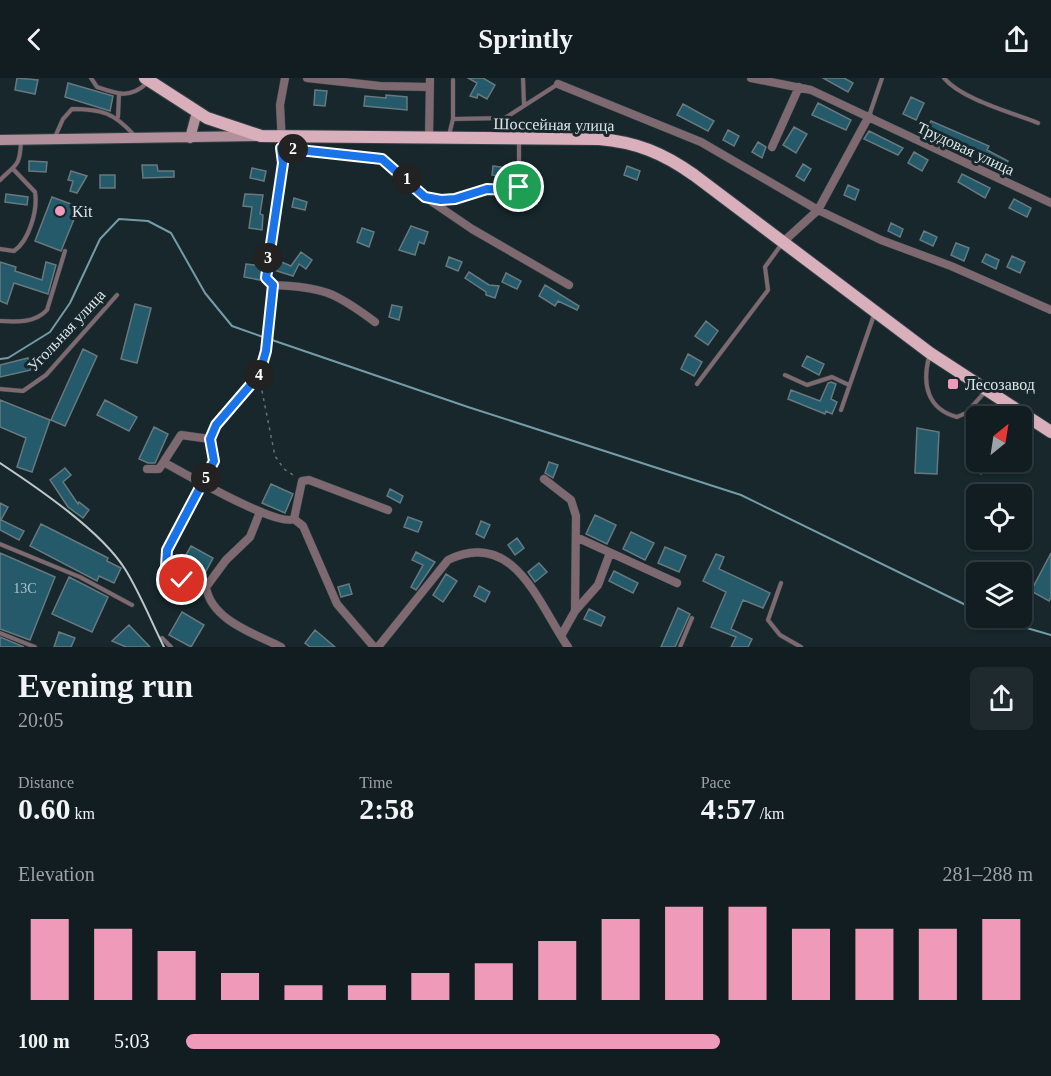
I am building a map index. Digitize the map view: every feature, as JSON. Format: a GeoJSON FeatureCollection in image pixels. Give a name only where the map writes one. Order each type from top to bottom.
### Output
{"type":"FeatureCollection","features":[{"type":"Feature","properties":{"kind":"main road"},"geometry":{"type":"LineString","coordinates":[[147,79],[197,112],[232,128],[261,136]]}},
{"type":"Feature","properties":{"kind":"main road"},"geometry":{"type":"LineString","coordinates":[[190,138],[197,112]]}},
{"type":"Feature","properties":{"kind":"main road","name":"Шоссейная улица"},"geometry":{"type":"LineString","coordinates":[[0,140],[261,136],[280,142],[429,138],[599,139],[641,146],[676,162],[930,353],[986,392],[1051,432]]}},
{"type":"Feature","properties":{"kind":"street"},"geometry":{"type":"LineString","coordinates":[[285,78],[280,105],[280,142],[283,163],[266,278],[273,285],[315,289],[335,294],[375,322]]}},
{"type":"Feature","properties":{"kind":"street"},"geometry":{"type":"LineString","coordinates":[[307,78],[429,87]]}},
{"type":"Feature","properties":{"kind":"street"},"geometry":{"type":"LineString","coordinates":[[429,138],[430,78]]}},
{"type":"Feature","properties":{"kind":"street","name":"Трудовая улица"},"geometry":{"type":"LineString","coordinates":[[752,78],[811,90],[1051,203]]}},
{"type":"Feature","properties":{"kind":"street","name":"Шоссейная улица"},"geometry":{"type":"LineString","coordinates":[[558,84],[701,142],[818,210],[880,240],[951,266],[1051,310]]}},
{"type":"Feature","properties":{"kind":"street"},"geometry":{"type":"LineString","coordinates":[[772,147],[799,87]]}},
{"type":"Feature","properties":{"kind":"street"},"geometry":{"type":"LineString","coordinates":[[783,242],[818,210],[869,116]]}},
{"type":"Feature","properties":{"kind":"street"},"geometry":{"type":"LineString","coordinates":[[280,142],[382,159],[425,197],[472,229],[569,285]]}},
{"type":"Feature","properties":{"kind":"street"},"geometry":{"type":"LineString","coordinates":[[147,469],[159,469],[165,463],[181,435],[210,439]]}},
{"type":"Feature","properties":{"kind":"street"},"geometry":{"type":"LineString","coordinates":[[165,463],[260,512],[283,520],[294,519],[303,526],[337,604],[376,647],[448,560],[460,554],[484,551],[505,559],[521,573],[568,647]]}},
{"type":"Feature","properties":{"kind":"street"},"geometry":{"type":"LineString","coordinates":[[544,479],[566,494],[575,507],[575,611]]}},
{"type":"Feature","properties":{"kind":"street"},"geometry":{"type":"LineString","coordinates":[[294,519],[302,481],[309,480],[388,510]]}},
{"type":"Feature","properties":{"kind":"street"},"geometry":{"type":"LineString","coordinates":[[204,483],[173,538],[165,561],[166,567],[173,574],[195,586],[206,588]]}},
{"type":"Feature","properties":{"kind":"street"},"geometry":{"type":"LineString","coordinates":[[206,588],[226,560],[250,537],[260,512]]}},
{"type":"Feature","properties":{"kind":"street"},"geometry":{"type":"LineString","coordinates":[[576,537],[677,583]]}},
{"type":"Feature","properties":{"kind":"street"},"geometry":{"type":"LineString","coordinates":[[561,636],[575,611],[598,585],[610,553]]}},
{"type":"Feature","properties":{"kind":"street"},"geometry":{"type":"LineString","coordinates":[[206,588],[213,606],[235,623],[281,647]]}},
{"type":"Feature","properties":{"kind":"lane"},"geometry":{"type":"LineString","coordinates":[[91,78],[93,84],[119,94],[137,93],[147,79]]}},
{"type":"Feature","properties":{"kind":"lane"},"geometry":{"type":"LineString","coordinates":[[523,78],[524,105]]}},
{"type":"Feature","properties":{"kind":"lane"},"geometry":{"type":"LineString","coordinates":[[869,116],[882,78]]}},
{"type":"Feature","properties":{"kind":"lane"},"geometry":{"type":"LineString","coordinates":[[944,78],[948,84],[970,96],[1038,123]]}},
{"type":"Feature","properties":{"kind":"lane"},"geometry":{"type":"LineString","coordinates":[[448,139],[453,119],[453,80]]}},
{"type":"Feature","properties":{"kind":"lane"},"geometry":{"type":"LineString","coordinates":[[453,119],[505,118],[558,84]]}},
{"type":"Feature","properties":{"kind":"lane"},"geometry":{"type":"LineString","coordinates":[[118,117],[119,94]]}},
{"type":"Feature","properties":{"kind":"lane"},"geometry":{"type":"LineString","coordinates":[[54,139],[58,127],[72,109],[85,109],[118,117],[137,138]]}},
{"type":"Feature","properties":{"kind":"lane"},"geometry":{"type":"LineString","coordinates":[[425,197],[455,199],[487,189],[519,187],[519,139]]}},
{"type":"Feature","properties":{"kind":"lane"},"geometry":{"type":"LineString","coordinates":[[0,180],[14,170],[20,154],[21,140]]}},
{"type":"Feature","properties":{"kind":"lane"},"geometry":{"type":"LineString","coordinates":[[0,249],[14,251],[22,246],[35,208],[35,192],[14,170]]}},
{"type":"Feature","properties":{"kind":"lane"},"geometry":{"type":"LineString","coordinates":[[697,384],[768,290],[765,267],[783,242]]}},
{"type":"Feature","properties":{"kind":"lane"},"geometry":{"type":"LineString","coordinates":[[0,321],[20,322],[40,317],[47,310],[65,251]]}},
{"type":"Feature","properties":{"kind":"lane","name":"Угольная улица"},"geometry":{"type":"LineString","coordinates":[[0,389],[23,391],[46,375],[117,295]]}},
{"type":"Feature","properties":{"kind":"lane"},"geometry":{"type":"LineString","coordinates":[[841,410],[875,312]]}},
{"type":"Feature","properties":{"kind":"lane"},"geometry":{"type":"LineString","coordinates":[[930,353],[925,384],[934,405],[945,414],[957,417],[966,412],[986,392]]}},
{"type":"Feature","properties":{"kind":"lane"},"geometry":{"type":"LineString","coordinates":[[785,375],[807,385],[832,377],[849,386]]}},
{"type":"Feature","properties":{"kind":"lane"},"geometry":{"type":"LineString","coordinates":[[0,544],[80,577],[132,604]]}},
{"type":"Feature","properties":{"kind":"lane"},"geometry":{"type":"LineString","coordinates":[[781,584],[768,620],[780,634],[801,647]]}},
{"type":"Feature","properties":{"kind":"lane"},"geometry":{"type":"LineString","coordinates":[[680,647],[693,618]]}},
{"type":"Feature","properties":{"kind":"lane"},"geometry":{"type":"LineString","coordinates":[[0,633],[35,647]]}},
{"type":"Feature","properties":{"kind":"lane"},"geometry":{"type":"LineString","coordinates":[[162,638],[171,647]]}},
{"type":"Feature","properties":{"kind":"path"},"geometry":{"type":"LineString","coordinates":[[204,483],[214,461],[210,439],[216,425],[259,375],[266,351],[273,285]]}},
{"type":"Feature","properties":{"kind":"path"},"geometry":{"type":"LineString","coordinates":[[259,375],[275,456],[284,469],[302,481]]}},
{"type":"Feature","properties":{"kind":"building"},"geometry":{"type":"Polygon","coordinates":[[[17,78],[38,80],[35,94],[15,90],[17,78]]]}},
{"type":"Feature","properties":{"kind":"building"},"geometry":{"type":"Polygon","coordinates":[[[468,78],[483,78],[495,85],[487,99],[478,94],[477,98],[470,96],[477,83],[468,78]]]}},
{"type":"Feature","properties":{"kind":"building"},"geometry":{"type":"Polygon","coordinates":[[[823,78],[844,78],[853,83],[848,92],[823,78]]]}},
{"type":"Feature","properties":{"kind":"building"},"geometry":{"type":"Polygon","coordinates":[[[68,83],[113,96],[110,111],[65,97],[68,83]]]}},
{"type":"Feature","properties":{"kind":"building"},"geometry":{"type":"Polygon","coordinates":[[[315,90],[327,91],[325,106],[314,105],[315,90]]]}},
{"type":"Feature","properties":{"kind":"building"},"geometry":{"type":"Polygon","coordinates":[[[386,95],[407,97],[407,110],[364,106],[365,96],[386,98],[386,95]]]}},
{"type":"Feature","properties":{"kind":"building"},"geometry":{"type":"Polygon","coordinates":[[[911,97],[924,103],[916,120],[903,114],[911,97]]]}},
{"type":"Feature","properties":{"kind":"building"},"geometry":{"type":"Polygon","coordinates":[[[818,103],[851,120],[846,130],[812,115],[818,103]]]}},
{"type":"Feature","properties":{"kind":"building"},"geometry":{"type":"Polygon","coordinates":[[[683,104],[714,121],[708,131],[677,115],[683,104]]]}},
{"type":"Feature","properties":{"kind":"building"},"geometry":{"type":"Polygon","coordinates":[[[931,121],[989,146],[987,150],[1008,161],[1004,169],[963,146],[961,148],[926,130],[931,121]]]}},
{"type":"Feature","properties":{"kind":"building"},"geometry":{"type":"Polygon","coordinates":[[[794,127],[807,134],[796,153],[783,145],[794,127]]]}},
{"type":"Feature","properties":{"kind":"building"},"geometry":{"type":"Polygon","coordinates":[[[728,130],[739,136],[734,146],[723,140],[728,130]]]}},
{"type":"Feature","properties":{"kind":"building"},"geometry":{"type":"Polygon","coordinates":[[[869,131],[903,148],[898,155],[864,139],[869,131]]]}},
{"type":"Feature","properties":{"kind":"building"},"geometry":{"type":"Polygon","coordinates":[[[758,142],[766,147],[762,158],[752,152],[758,142]]]}},
{"type":"Feature","properties":{"kind":"building"},"geometry":{"type":"Polygon","coordinates":[[[914,152],[928,160],[922,171],[908,163],[914,152]]]}},
{"type":"Feature","properties":{"kind":"building"},"geometry":{"type":"Polygon","coordinates":[[[29,161],[47,162],[46,172],[29,171],[29,161]]]}},
{"type":"Feature","properties":{"kind":"building"},"geometry":{"type":"Polygon","coordinates":[[[803,164],[811,169],[804,181],[796,176],[803,164]]]}},
{"type":"Feature","properties":{"kind":"building"},"geometry":{"type":"Polygon","coordinates":[[[142,165],[157,165],[158,171],[174,171],[174,177],[143,178],[142,165]]]}},
{"type":"Feature","properties":{"kind":"building"},"geometry":{"type":"Polygon","coordinates":[[[493,166],[508,168],[508,176],[492,175],[493,166]]]}},
{"type":"Feature","properties":{"kind":"building"},"geometry":{"type":"Polygon","coordinates":[[[627,166],[640,171],[637,180],[624,175],[627,166]]]}},
{"type":"Feature","properties":{"kind":"building"},"geometry":{"type":"Polygon","coordinates":[[[252,168],[266,171],[264,181],[250,178],[252,168]]]}},
{"type":"Feature","properties":{"kind":"building"},"geometry":{"type":"Polygon","coordinates":[[[71,171],[87,176],[77,193],[70,191],[73,181],[68,180],[71,171]]]}},
{"type":"Feature","properties":{"kind":"building"},"geometry":{"type":"Polygon","coordinates":[[[962,174],[990,188],[985,198],[958,182],[962,174]]]}},
{"type":"Feature","properties":{"kind":"building"},"geometry":{"type":"Polygon","coordinates":[[[100,175],[115,175],[115,188],[100,188],[100,175]]]}},
{"type":"Feature","properties":{"kind":"building"},"geometry":{"type":"Polygon","coordinates":[[[848,185],[859,190],[855,200],[844,195],[848,185]]]}},
{"type":"Feature","properties":{"kind":"building"},"geometry":{"type":"Polygon","coordinates":[[[525,190],[537,190],[537,204],[525,204],[525,190]]]}},
{"type":"Feature","properties":{"kind":"building"},"geometry":{"type":"Polygon","coordinates":[[[6,194],[28,197],[27,205],[5,202],[6,194]]]}},
{"type":"Feature","properties":{"kind":"building"},"geometry":{"type":"Polygon","coordinates":[[[245,194],[263,195],[260,214],[263,215],[262,230],[249,228],[252,207],[243,206],[245,194]]]}},
{"type":"Feature","properties":{"kind":"building"},"geometry":{"type":"Polygon","coordinates":[[[52,197],[79,207],[61,251],[35,241],[52,197]]]}},
{"type":"Feature","properties":{"kind":"building"},"geometry":{"type":"Polygon","coordinates":[[[294,198],[307,202],[305,210],[292,207],[294,198]]]}},
{"type":"Feature","properties":{"kind":"building"},"geometry":{"type":"Polygon","coordinates":[[[1014,199],[1031,208],[1027,217],[1009,208],[1014,199]]]}},
{"type":"Feature","properties":{"kind":"building"},"geometry":{"type":"Polygon","coordinates":[[[891,223],[903,229],[900,237],[888,231],[891,223]]]}},
{"type":"Feature","properties":{"kind":"building"},"geometry":{"type":"Polygon","coordinates":[[[411,226],[428,232],[424,244],[419,242],[415,255],[399,250],[411,226]]]}},
{"type":"Feature","properties":{"kind":"building"},"geometry":{"type":"Polygon","coordinates":[[[362,228],[374,232],[369,247],[357,242],[362,228]]]}},
{"type":"Feature","properties":{"kind":"building"},"geometry":{"type":"Polygon","coordinates":[[[924,231],[937,237],[933,246],[920,240],[924,231]]]}},
{"type":"Feature","properties":{"kind":"building"},"geometry":{"type":"Polygon","coordinates":[[[956,243],[969,248],[964,261],[951,255],[956,243]]]}},
{"type":"Feature","properties":{"kind":"building"},"geometry":{"type":"Polygon","coordinates":[[[301,252],[312,260],[306,269],[299,264],[293,276],[274,270],[279,261],[291,266],[301,252]]]}},
{"type":"Feature","properties":{"kind":"building"},"geometry":{"type":"Polygon","coordinates":[[[986,254],[999,260],[996,269],[982,262],[986,254]]]}},
{"type":"Feature","properties":{"kind":"building"},"geometry":{"type":"Polygon","coordinates":[[[1012,256],[1025,262],[1020,273],[1007,267],[1012,256]]]}},
{"type":"Feature","properties":{"kind":"building"},"geometry":{"type":"Polygon","coordinates":[[[449,257],[462,262],[458,271],[446,266],[449,257]]]}},
{"type":"Feature","properties":{"kind":"building"},"geometry":{"type":"Polygon","coordinates":[[[0,262],[16,267],[15,271],[42,280],[46,262],[56,265],[48,294],[14,283],[7,304],[0,301],[0,262]]]}},
{"type":"Feature","properties":{"kind":"building"},"geometry":{"type":"Polygon","coordinates":[[[246,264],[262,266],[260,280],[244,277],[246,264]]]}},
{"type":"Feature","properties":{"kind":"building"},"geometry":{"type":"Polygon","coordinates":[[[469,272],[489,285],[499,286],[495,298],[486,295],[486,292],[465,278],[469,272]]]}},
{"type":"Feature","properties":{"kind":"building"},"geometry":{"type":"Polygon","coordinates":[[[506,273],[521,281],[517,289],[502,282],[506,273]]]}},
{"type":"Feature","properties":{"kind":"building"},"geometry":{"type":"Polygon","coordinates":[[[545,285],[579,306],[577,310],[558,301],[555,306],[539,296],[545,285]]]}},
{"type":"Feature","properties":{"kind":"building"},"geometry":{"type":"Polygon","coordinates":[[[135,304],[151,308],[137,363],[121,359],[135,304]]]}},
{"type":"Feature","properties":{"kind":"building"},"geometry":{"type":"Polygon","coordinates":[[[392,305],[402,307],[399,320],[389,317],[392,305]]]}},
{"type":"Feature","properties":{"kind":"building"},"geometry":{"type":"Polygon","coordinates":[[[706,321],[718,331],[708,345],[695,336],[706,321]]]}},
{"type":"Feature","properties":{"kind":"building"},"geometry":{"type":"Polygon","coordinates":[[[83,349],[97,356],[65,426],[51,420],[83,349]]]}},
{"type":"Feature","properties":{"kind":"building"},"geometry":{"type":"Polygon","coordinates":[[[688,354],[702,362],[694,376],[681,369],[688,354]]]}},
{"type":"Feature","properties":{"kind":"building"},"geometry":{"type":"Polygon","coordinates":[[[807,356],[824,364],[819,375],[802,366],[807,356]]]}},
{"type":"Feature","properties":{"kind":"building"},"geometry":{"type":"Polygon","coordinates":[[[28,358],[31,370],[0,377],[0,365],[28,358]]]}},
{"type":"Feature","properties":{"kind":"building"},"geometry":{"type":"Polygon","coordinates":[[[828,383],[836,384],[831,399],[837,402],[832,414],[826,411],[825,414],[788,399],[791,390],[820,401],[828,383]]]}},
{"type":"Feature","properties":{"kind":"building"},"geometry":{"type":"Polygon","coordinates":[[[0,400],[50,420],[32,472],[17,467],[26,438],[0,427],[0,400]]]}},
{"type":"Feature","properties":{"kind":"building"},"geometry":{"type":"Polygon","coordinates":[[[105,400],[137,417],[129,431],[97,415],[105,400]]]}},
{"type":"Feature","properties":{"kind":"building"},"geometry":{"type":"Polygon","coordinates":[[[154,427],[168,434],[155,463],[148,463],[139,459],[154,427]]]}},
{"type":"Feature","properties":{"kind":"building"},"geometry":{"type":"Polygon","coordinates":[[[917,428],[939,432],[937,474],[915,473],[917,428]]]}},
{"type":"Feature","properties":{"kind":"building"},"geometry":{"type":"Polygon","coordinates":[[[549,462],[558,465],[553,478],[545,473],[549,462]]]}},
{"type":"Feature","properties":{"kind":"building"},"geometry":{"type":"Polygon","coordinates":[[[65,468],[71,475],[63,482],[78,504],[79,502],[89,510],[83,518],[68,507],[50,480],[65,468]]]}},
{"type":"Feature","properties":{"kind":"building"},"geometry":{"type":"Polygon","coordinates":[[[271,484],[293,494],[285,513],[262,503],[271,484]]]}},
{"type":"Feature","properties":{"kind":"building"},"geometry":{"type":"Polygon","coordinates":[[[390,489],[403,496],[400,503],[387,496],[390,489]]]}},
{"type":"Feature","properties":{"kind":"building"},"geometry":{"type":"Polygon","coordinates":[[[0,503],[8,507],[1,520],[24,531],[19,540],[0,530],[0,503]]]}},
{"type":"Feature","properties":{"kind":"building"},"geometry":{"type":"Polygon","coordinates":[[[595,515],[616,525],[607,544],[586,534],[595,515]]]}},
{"type":"Feature","properties":{"kind":"building"},"geometry":{"type":"Polygon","coordinates":[[[408,517],[422,522],[418,532],[404,527],[408,517]]]}},
{"type":"Feature","properties":{"kind":"building"},"geometry":{"type":"Polygon","coordinates":[[[481,521],[490,525],[484,538],[476,534],[481,521]]]}},
{"type":"Feature","properties":{"kind":"building"},"geometry":{"type":"Polygon","coordinates":[[[41,524],[108,558],[107,561],[121,568],[114,583],[99,576],[97,581],[30,546],[41,524]]]}},
{"type":"Feature","properties":{"kind":"building"},"geometry":{"type":"Polygon","coordinates":[[[631,532],[654,543],[645,560],[623,549],[631,532]]]}},
{"type":"Feature","properties":{"kind":"building"},"geometry":{"type":"Polygon","coordinates":[[[517,538],[524,548],[515,555],[508,545],[517,538]]]}},
{"type":"Feature","properties":{"kind":"building"},"geometry":{"type":"Polygon","coordinates":[[[191,546],[213,558],[204,575],[182,562],[191,546]]]}},
{"type":"Feature","properties":{"kind":"building"},"geometry":{"type":"Polygon","coordinates":[[[665,547],[686,556],[679,572],[658,563],[665,547]]]}},
{"type":"Feature","properties":{"kind":"building"},"geometry":{"type":"Polygon","coordinates":[[[416,552],[435,562],[416,590],[411,587],[423,565],[412,560],[416,552]]]}},
{"type":"Feature","properties":{"kind":"building"},"geometry":{"type":"Polygon","coordinates":[[[0,553],[55,577],[30,640],[0,629],[0,553]]]}},
{"type":"Feature","properties":{"kind":"building"},"geometry":{"type":"Polygon","coordinates":[[[1051,553],[1051,597],[1049,601],[1032,592],[1051,553]]]}},
{"type":"Feature","properties":{"kind":"building"},"geometry":{"type":"Polygon","coordinates":[[[716,554],[724,557],[719,569],[770,593],[763,608],[743,600],[731,629],[752,639],[748,647],[731,647],[736,637],[711,627],[726,592],[703,581],[716,554]]]}},
{"type":"Feature","properties":{"kind":"building"},"geometry":{"type":"Polygon","coordinates":[[[539,563],[547,572],[535,582],[528,572],[539,563]]]}},
{"type":"Feature","properties":{"kind":"building"},"geometry":{"type":"Polygon","coordinates":[[[614,571],[638,583],[633,593],[609,581],[614,571]]]}},
{"type":"Feature","properties":{"kind":"building"},"geometry":{"type":"Polygon","coordinates":[[[446,574],[457,581],[443,602],[433,595],[446,574]]]}},
{"type":"Feature","properties":{"kind":"building"},"geometry":{"type":"Polygon","coordinates":[[[69,577],[108,597],[92,632],[52,614],[69,577]]]}},
{"type":"Feature","properties":{"kind":"building"},"geometry":{"type":"Polygon","coordinates":[[[349,584],[352,594],[341,597],[338,587],[349,584]]]}},
{"type":"Feature","properties":{"kind":"building"},"geometry":{"type":"Polygon","coordinates":[[[479,586],[490,592],[485,602],[474,596],[479,586]]]}},
{"type":"Feature","properties":{"kind":"building"},"geometry":{"type":"Polygon","coordinates":[[[678,608],[690,614],[675,647],[661,647],[678,608]]]}},
{"type":"Feature","properties":{"kind":"building"},"geometry":{"type":"Polygon","coordinates":[[[589,609],[605,617],[601,626],[584,619],[589,609]]]}},
{"type":"Feature","properties":{"kind":"building"},"geometry":{"type":"Polygon","coordinates":[[[182,612],[204,625],[191,647],[169,635],[182,612]]]}},
{"type":"Feature","properties":{"kind":"building"},"geometry":{"type":"Polygon","coordinates":[[[129,625],[150,647],[126,647],[112,641],[129,625]]]}},
{"type":"Feature","properties":{"kind":"building"},"geometry":{"type":"Polygon","coordinates":[[[315,630],[335,647],[310,647],[305,643],[315,630]]]}},
{"type":"Feature","properties":{"kind":"building"},"geometry":{"type":"Polygon","coordinates":[[[59,632],[75,638],[71,647],[54,647],[59,632]]]}},
{"type":"Feature","properties":{"kind":"building"},"geometry":{"type":"Polygon","coordinates":[[[0,637],[24,647],[0,647],[0,637]]]}},
{"type":"Feature","properties":{"kind":"waterway"},"geometry":{"type":"LineString","coordinates":[[0,359],[8,358],[50,332],[70,303],[100,239],[119,219],[148,221],[171,233],[205,293],[232,326],[263,337]]}},
{"type":"Feature","properties":{"kind":"waterway"},"geometry":{"type":"LineString","coordinates":[[272,340],[468,407],[741,495],[966,605]]}},
{"type":"Feature","properties":{"kind":"waterway"},"geometry":{"type":"LineString","coordinates":[[1027,628],[1051,635]]}},
{"type":"Feature","properties":{"kind":"railway"},"geometry":{"type":"LineString","coordinates":[[0,463],[68,511],[101,540],[125,569],[164,647]]}},
{"type":"Feature","properties":{"kind":"place","name":"Kit"},"geometry":{"type":"Point","coordinates":[60,211]}},
{"type":"Feature","properties":{"kind":"place","name":"Лесозавод"},"geometry":{"type":"Point","coordinates":[953,384]}},
{"type":"Feature","properties":{"kind":"route"},"geometry":{"type":"LineString","coordinates":[[182,580],[166,567],[167,550],[214,461],[214,450],[210,439],[216,425],[259,375],[266,351],[273,285],[266,278],[283,163],[281,148],[354,154],[382,159],[398,170],[425,197],[441,200],[455,199],[487,189],[512,190],[519,187]]}}]}
